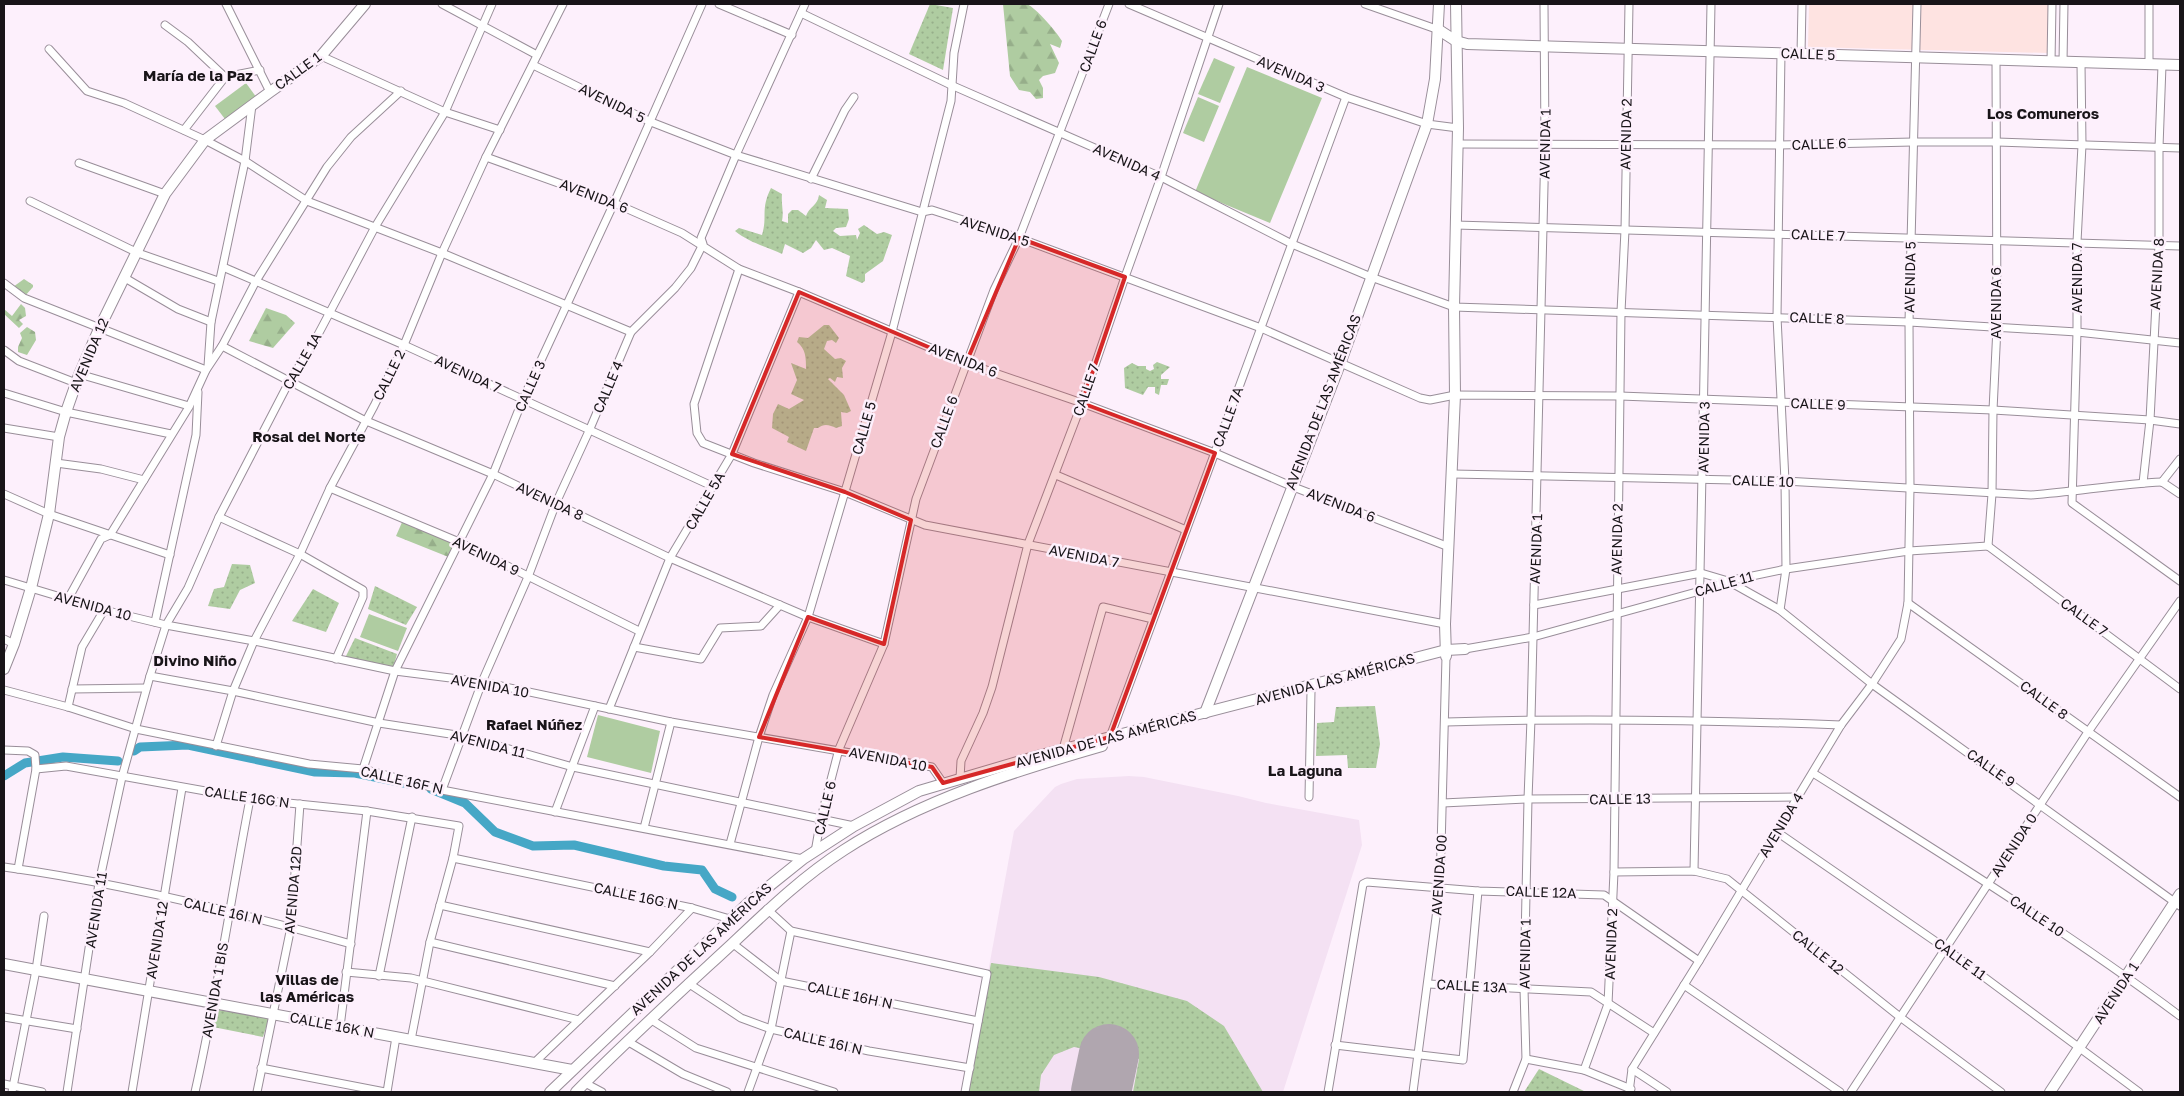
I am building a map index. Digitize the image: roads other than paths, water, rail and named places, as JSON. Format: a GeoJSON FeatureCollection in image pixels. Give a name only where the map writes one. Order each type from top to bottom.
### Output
{"type":"FeatureCollection","features":[{"type":"Feature","properties":{"kind":"main road","name":"AVENIDA DE LAS AMÉRICAS"},"geometry":{"type":"LineString","coordinates":[[550,1092],[730,918],[803,859],[854,826],[919,791],[943,783],[1205,713],[1291,486],[1340,364],[1427,124],[1435,79],[1439,4]]}},
{"type":"Feature","properties":{"kind":"main road"},"geometry":{"type":"LineString","coordinates":[[1446,653],[1445,624],[1455,395],[1454,307],[1458,128],[1456,4]]}},
{"type":"Feature","properties":{"kind":"main road","name":"CALLE 1"},"geometry":{"type":"LineString","coordinates":[[270,92],[321,56],[361,5]]}},
{"type":"Feature","properties":{"kind":"main road","name":"CALLE 5"},"geometry":{"type":"LineString","coordinates":[[1439,30],[1467,44],[2180,65]]}},
{"type":"Feature","properties":{"kind":"main road","name":"AVENIDA 12"},"geometry":{"type":"LineString","coordinates":[[4,669],[14,644],[30,588],[48,514],[60,437],[66,412],[99,329],[138,253],[165,194],[205,140],[270,92]]}},
{"type":"Feature","properties":{"kind":"main road","name":"AVENIDA DE LAS AMÉRICAS"},"geometry":{"type":"LineString","coordinates":[[576,1092],[688,983],[764,912],[809,874],[845,849],[928,804],[1064,757],[1465,649]]}},
{"type":"Feature","properties":{"kind":"main road","name":"AVENIDA LAS AMÉRICAS"},"geometry":{"type":"LineString","coordinates":[[1205,713],[1446,653]]}},
{"type":"Feature","properties":{"kind":"main road","name":"AVENIDA 1"},"geometry":{"type":"LineString","coordinates":[[2050,1092],[2179,900]]}},
{"type":"Feature","properties":{"kind":"main road"},"geometry":{"type":"LineString","coordinates":[[747,904],[751,913],[764,912]]}},
{"type":"Feature","properties":{"kind":"main road"},"geometry":{"type":"LineString","coordinates":[[730,918],[740,922],[744,932]]}},
{"type":"Feature","properties":{"kind":"main road","name":"CALLE 16K N"},"geometry":{"type":"LineString","coordinates":[[4,964],[572,1070]]}},
{"type":"Feature","properties":{"kind":"street"},"geometry":{"type":"LineString","coordinates":[[226,4],[270,92]]}},
{"type":"Feature","properties":{"kind":"street"},"geometry":{"type":"LineString","coordinates":[[442,4],[537,55]]}},
{"type":"Feature","properties":{"kind":"street","name":"CALLE 1A"},"geometry":{"type":"LineString","coordinates":[[136,729],[146,688],[166,625],[188,588],[219,517],[289,382],[312,346],[375,227],[445,112],[492,4]]}},
{"type":"Feature","properties":{"kind":"street","name":"CALLE 2"},"geometry":{"type":"LineString","coordinates":[[216,746],[233,691],[254,641],[300,554],[364,420],[374,406],[404,345],[442,253],[486,157],[563,4]]}},
{"type":"Feature","properties":{"kind":"street","name":"CALLE 3"},"geometry":{"type":"LineString","coordinates":[[363,769],[395,671],[493,474],[523,399],[651,122],[702,4]]}},
{"type":"Feature","properties":{"kind":"street"},"geometry":{"type":"LineString","coordinates":[[719,4],[792,35]]}},
{"type":"Feature","properties":{"kind":"street","name":"CALLE 4"},"geometry":{"type":"LineString","coordinates":[[442,790],[482,682],[528,577],[556,503],[631,332],[691,268],[703,244],[701,238],[736,155],[805,4]]}},
{"type":"Feature","properties":{"kind":"street","name":"CALLE 5"},"geometry":{"type":"LineString","coordinates":[[730,844],[759,737],[773,695],[808,617],[892,332],[951,101],[954,53],[964,4]]}},
{"type":"Feature","properties":{"kind":"street","name":"CALLE 6"},"geometry":{"type":"LineString","coordinates":[[815,852],[821,818],[839,749],[884,644],[916,499],[994,290],[1020,238],[1109,4]]}},
{"type":"Feature","properties":{"kind":"street","name":"AVENIDA 3"},"geometry":{"type":"LineString","coordinates":[[1129,4],[1346,97],[1427,124],[1458,128]]}},
{"type":"Feature","properties":{"kind":"street","name":"CALLE 7"},"geometry":{"type":"LineString","coordinates":[[960,778],[961,761],[983,713],[992,687],[1028,544],[1056,475],[1124,277],[1162,177],[1219,4]]}},
{"type":"Feature","properties":{"kind":"street"},"geometry":{"type":"LineString","coordinates":[[1365,4],[1439,30]]}},
{"type":"Feature","properties":{"kind":"street","name":"AVENIDA 1"},"geometry":{"type":"LineString","coordinates":[[1514,1092],[1526,1059],[1524,989],[1545,145],[1546,46],[1544,4]]}},
{"type":"Feature","properties":{"kind":"street","name":"AVENIDA 2"},"geometry":{"type":"LineString","coordinates":[[1584,1070],[1608,1004],[1614,872],[1620,312],[1626,230],[1629,4]]}},
{"type":"Feature","properties":{"kind":"street","name":"AVENIDA 3"},"geometry":{"type":"LineString","coordinates":[[1694,871],[1705,400],[1706,232],[1711,4]]}},
{"type":"Feature","properties":{"kind":"street"},"geometry":{"type":"LineString","coordinates":[[1801,54],[1802,4]]}},
{"type":"Feature","properties":{"kind":"street","name":"AVENIDA 5"},"geometry":{"type":"LineString","coordinates":[[1909,551],[1909,322],[1914,58],[1917,4]]}},
{"type":"Feature","properties":{"kind":"street"},"geometry":{"type":"LineString","coordinates":[[2051,62],[2052,4]]}},
{"type":"Feature","properties":{"kind":"street"},"geometry":{"type":"LineString","coordinates":[[2064,4],[2064,62]]}},
{"type":"Feature","properties":{"kind":"street"},"geometry":{"type":"LineString","coordinates":[[2149,4],[2149,64]]}},
{"type":"Feature","properties":{"kind":"street","name":"AVENIDA 4"},"geometry":{"type":"LineString","coordinates":[[801,13],[951,85],[1162,177],[1292,244],[1371,277],[1454,307]]}},
{"type":"Feature","properties":{"kind":"street"},"geometry":{"type":"LineString","coordinates":[[165,25],[188,42],[225,77]]}},
{"type":"Feature","properties":{"kind":"street"},"geometry":{"type":"LineString","coordinates":[[49,49],[87,91],[110,98],[205,140],[245,161],[307,201],[442,253],[631,332]]}},
{"type":"Feature","properties":{"kind":"street"},"geometry":{"type":"LineString","coordinates":[[1780,610],[1786,569],[1785,481],[1777,317],[1781,53]]}},
{"type":"Feature","properties":{"kind":"street"},"geometry":{"type":"LineString","coordinates":[[321,56],[445,112],[500,130]]}},
{"type":"Feature","properties":{"kind":"street","name":"AVENIDA 6"},"geometry":{"type":"LineString","coordinates":[[1988,546],[1992,494],[1993,410],[1997,327],[1995,240],[1996,60]]}},
{"type":"Feature","properties":{"kind":"street","name":"AVENIDA 7"},"geometry":{"type":"LineString","coordinates":[[2072,493],[2077,332],[2077,242],[2082,145],[2082,62]]}},
{"type":"Feature","properties":{"kind":"street","name":"AVENIDA 5"},"geometry":{"type":"LineString","coordinates":[[533,64],[651,122],[736,155],[922,212],[932,210],[1020,238],[1261,328],[1420,398],[1430,400],[1455,395]]}},
{"type":"Feature","properties":{"kind":"street","name":"AVENIDA 8"},"geometry":{"type":"LineString","coordinates":[[2143,483],[2150,420],[2159,245],[2159,147],[2162,65]]}},
{"type":"Feature","properties":{"kind":"street"},"geometry":{"type":"LineString","coordinates":[[184,130],[225,77],[260,70]]}},
{"type":"Feature","properties":{"kind":"street"},"geometry":{"type":"LineString","coordinates":[[68,599],[101,539],[110,535],[190,406],[207,368],[222,346],[256,281],[327,167],[350,137],[401,91]]}},
{"type":"Feature","properties":{"kind":"street"},"geometry":{"type":"LineString","coordinates":[[811,179],[844,110],[854,97]]}},
{"type":"Feature","properties":{"kind":"street","name":"CALLE 7A"},"geometry":{"type":"LineString","coordinates":[[1110,738],[1346,97]]}},
{"type":"Feature","properties":{"kind":"street"},"geometry":{"type":"LineString","coordinates":[[207,368],[211,322],[245,161],[252,105]]}},
{"type":"Feature","properties":{"kind":"street","name":"CALLE 6"},"geometry":{"type":"LineString","coordinates":[[1457,144],[1780,145],[1997,142],[2180,148]]}},
{"type":"Feature","properties":{"kind":"street","name":"AVENIDA 6"},"geometry":{"type":"LineString","coordinates":[[486,157],[614,203],[703,244],[739,269],[799,292],[966,363],[1082,403],[1214,453],[1291,486],[1449,547]]}},
{"type":"Feature","properties":{"kind":"street"},"geometry":{"type":"LineString","coordinates":[[78,163],[165,194]]}},
{"type":"Feature","properties":{"kind":"street"},"geometry":{"type":"LineString","coordinates":[[30,201],[138,253],[218,282]]}},
{"type":"Feature","properties":{"kind":"street","name":"CALLE 7"},"geometry":{"type":"LineString","coordinates":[[1455,225],[2180,246]]}},
{"type":"Feature","properties":{"kind":"street","name":"AVENIDA 7"},"geometry":{"type":"LineString","coordinates":[[223,267],[404,345],[712,486]]}},
{"type":"Feature","properties":{"kind":"street","name":"AVENIDA 7"},"geometry":{"type":"LineString","coordinates":[[739,269],[694,404],[697,433],[703,443],[754,463],[845,492],[925,525],[1252,589],[1445,624]]}},
{"type":"Feature","properties":{"kind":"street"},"geometry":{"type":"LineString","coordinates":[[125,278],[178,309],[211,322]]}},
{"type":"Feature","properties":{"kind":"street"},"geometry":{"type":"LineString","coordinates":[[4,283],[24,298],[99,329],[207,368]]}},
{"type":"Feature","properties":{"kind":"street","name":"CALLE 5A"},"geometry":{"type":"LineString","coordinates":[[609,709],[670,558],[694,521],[712,486],[732,454],[799,292]]}},
{"type":"Feature","properties":{"kind":"street","name":"CALLE 8"},"geometry":{"type":"LineString","coordinates":[[1454,307],[1909,322],[2077,332],[2180,343]]}},
{"type":"Feature","properties":{"kind":"street","name":"AVENIDA 8"},"geometry":{"type":"LineString","coordinates":[[222,346],[364,420],[493,474],[670,558],[808,617],[884,644]]}},
{"type":"Feature","properties":{"kind":"street"},"geometry":{"type":"LineString","coordinates":[[4,350],[19,361],[78,379],[190,406]]}},
{"type":"Feature","properties":{"kind":"street"},"geometry":{"type":"LineString","coordinates":[[155,622],[196,435],[198,386]]}},
{"type":"Feature","properties":{"kind":"street"},"geometry":{"type":"LineString","coordinates":[[4,393],[66,412],[171,434]]}},
{"type":"Feature","properties":{"kind":"street","name":"CALLE 9"},"geometry":{"type":"LineString","coordinates":[[1455,395],[1538,394],[1620,396],[1993,410],[2150,420],[2180,424]]}},
{"type":"Feature","properties":{"kind":"street"},"geometry":{"type":"LineString","coordinates":[[4,428],[60,437]]}},
{"type":"Feature","properties":{"kind":"street"},"geometry":{"type":"LineString","coordinates":[[2162,482],[2180,459]]}},
{"type":"Feature","properties":{"kind":"street"},"geometry":{"type":"LineString","coordinates":[[56,462],[101,469],[144,480]]}},
{"type":"Feature","properties":{"kind":"street","name":"CALLE 10"},"geometry":{"type":"LineString","coordinates":[[1453,474],[1703,478],[1785,481],[1992,494],[2072,493]]}},
{"type":"Feature","properties":{"kind":"street"},"geometry":{"type":"LineString","coordinates":[[1056,475],[1186,530]]}},
{"type":"Feature","properties":{"kind":"street"},"geometry":{"type":"LineString","coordinates":[[2180,494],[2162,482],[2072,493],[2073,505],[2180,581]]}},
{"type":"Feature","properties":{"kind":"street","name":"AVENIDA 9"},"geometry":{"type":"LineString","coordinates":[[330,488],[459,542],[640,631]]}},
{"type":"Feature","properties":{"kind":"street"},"geometry":{"type":"LineString","coordinates":[[4,494],[48,514],[170,555]]}},
{"type":"Feature","properties":{"kind":"street"},"geometry":{"type":"LineString","coordinates":[[219,517],[300,554],[363,590],[363,597],[336,659]]}},
{"type":"Feature","properties":{"kind":"street","name":"CALLE 7"},"geometry":{"type":"LineString","coordinates":[[1988,546],[2180,689]]}},
{"type":"Feature","properties":{"kind":"street","name":"CALLE 11"},"geometry":{"type":"LineString","coordinates":[[1465,649],[1533,637],[1700,591],[1728,581],[1786,569],[1909,551],[1988,546]]}},
{"type":"Feature","properties":{"kind":"street","name":"AVENIDA 4"},"geometry":{"type":"LineString","coordinates":[[1630,1091],[1632,1069],[1700,961],[1841,725],[1872,684],[1901,639],[1908,603],[1909,551]]}},
{"type":"Feature","properties":{"kind":"street"},"geometry":{"type":"LineString","coordinates":[[1534,605],[1701,573]]}},
{"type":"Feature","properties":{"kind":"street","name":"CALLE 9"},"geometry":{"type":"LineString","coordinates":[[1701,573],[1728,581],[1780,610],[1872,684],[2179,900]]}},
{"type":"Feature","properties":{"kind":"street"},"geometry":{"type":"LineString","coordinates":[[4,580],[30,588]]}},
{"type":"Feature","properties":{"kind":"street","name":"AVENIDA 10"},"geometry":{"type":"LineString","coordinates":[[30,588],[104,610],[166,625],[254,641],[395,671],[482,682],[671,722],[932,766],[943,783]]}},
{"type":"Feature","properties":{"kind":"street","name":"AVENIDA 0"},"geometry":{"type":"LineString","coordinates":[[1851,1092],[2088,732],[2180,601]]}},
{"type":"Feature","properties":{"kind":"street","name":"CALLE 8"},"geometry":{"type":"LineString","coordinates":[[1908,603],[2180,797]]}},
{"type":"Feature","properties":{"kind":"street"},"geometry":{"type":"LineString","coordinates":[[634,647],[701,659],[720,628],[761,626],[780,605]]}},
{"type":"Feature","properties":{"kind":"street"},"geometry":{"type":"LineString","coordinates":[[1063,750],[1103,607],[1153,619]]}},
{"type":"Feature","properties":{"kind":"street"},"geometry":{"type":"LineString","coordinates":[[68,707],[82,647],[104,610]]}},
{"type":"Feature","properties":{"kind":"street"},"geometry":{"type":"LineString","coordinates":[[4,639],[14,644]]}},
{"type":"Feature","properties":{"kind":"street","name":"AVENIDA 00"},"geometry":{"type":"LineString","coordinates":[[1413,1092],[1440,887],[1446,722],[1446,653]]}},
{"type":"Feature","properties":{"kind":"street","name":"AVENIDA 11"},"geometry":{"type":"LineString","coordinates":[[150,676],[233,691],[379,723],[463,736],[573,767],[854,826]]}},
{"type":"Feature","properties":{"kind":"street"},"geometry":{"type":"LineString","coordinates":[[72,689],[146,688]]}},
{"type":"Feature","properties":{"kind":"street","name":"CALLE 16F N"},"geometry":{"type":"LineString","coordinates":[[4,690],[68,707],[136,729],[216,746],[316,765],[363,769],[442,790],[803,859]]}},
{"type":"Feature","properties":{"kind":"street"},"geometry":{"type":"LineString","coordinates":[[1309,797],[1311,691]]}},
{"type":"Feature","properties":{"kind":"street"},"geometry":{"type":"LineString","coordinates":[[555,812],[594,706]]}},
{"type":"Feature","properties":{"kind":"street"},"geometry":{"type":"LineString","coordinates":[[1446,722],[1531,719],[1697,720],[1841,725]]}},
{"type":"Feature","properties":{"kind":"street"},"geometry":{"type":"LineString","coordinates":[[644,828],[671,722]]}},
{"type":"Feature","properties":{"kind":"street","name":"AVENIDA 11"},"geometry":{"type":"LineString","coordinates":[[67,1092],[86,979],[99,883],[122,777],[136,729]]}},
{"type":"Feature","properties":{"kind":"street"},"geometry":{"type":"LineString","coordinates":[[4,750],[28,751],[35,755],[36,768],[18,869]]}},
{"type":"Feature","properties":{"kind":"street","name":"CALLE 16G N"},"geometry":{"type":"LineString","coordinates":[[36,768],[66,766],[250,799],[367,811],[460,826],[453,858],[692,908],[730,918]]}},
{"type":"Feature","properties":{"kind":"street","name":"CALLE 10"},"geometry":{"type":"LineString","coordinates":[[1813,774],[1988,884],[2127,976],[2180,1016]]}},
{"type":"Feature","properties":{"kind":"street","name":"AVENIDA 12"},"geometry":{"type":"LineString","coordinates":[[132,1092],[182,788]]}},
{"type":"Feature","properties":{"kind":"street","name":"CALLE 13"},"geometry":{"type":"LineString","coordinates":[[1443,802],[1528,799],[1797,797]]}},
{"type":"Feature","properties":{"kind":"street","name":"AVENIDA 1 BIS"},"geometry":{"type":"LineString","coordinates":[[195,1092],[215,1003],[229,912],[250,799]]}},
{"type":"Feature","properties":{"kind":"street","name":"AVENIDA 12D"},"geometry":{"type":"LineString","coordinates":[[257,1092],[291,927],[300,804]]}},
{"type":"Feature","properties":{"kind":"street"},"geometry":{"type":"LineString","coordinates":[[340,1027],[346,972],[352,944],[367,811]]}},
{"type":"Feature","properties":{"kind":"street"},"geometry":{"type":"LineString","coordinates":[[379,976],[412,817]]}},
{"type":"Feature","properties":{"kind":"street","name":"CALLE 11"},"geometry":{"type":"LineString","coordinates":[[1777,832],[1946,948],[2139,1092]]}},
{"type":"Feature","properties":{"kind":"street"},"geometry":{"type":"LineString","coordinates":[[411,1040],[430,942],[453,858]]}},
{"type":"Feature","properties":{"kind":"street","name":"CALLE 16I N"},"geometry":{"type":"LineString","coordinates":[[4,867],[99,883],[164,897],[291,927],[352,944]]}},
{"type":"Feature","properties":{"kind":"street","name":"CALLE 12"},"geometry":{"type":"LineString","coordinates":[[1614,872],[1694,871],[1722,876],[1900,1018],[2002,1092]]}},
{"type":"Feature","properties":{"kind":"street","name":"CALLE 12A"},"geometry":{"type":"LineString","coordinates":[[1335,1044],[1363,884],[1371,882],[1478,890],[1604,895],[1700,961]]}},
{"type":"Feature","properties":{"kind":"street"},"geometry":{"type":"LineString","coordinates":[[1328,1092],[1335,1044],[1463,1060],[1478,890]]}},
{"type":"Feature","properties":{"kind":"street"},"geometry":{"type":"LineString","coordinates":[[440,905],[650,952]]}},
{"type":"Feature","properties":{"kind":"street"},"geometry":{"type":"LineString","coordinates":[[534,1063],[650,952],[692,908]]}},
{"type":"Feature","properties":{"kind":"street"},"geometry":{"type":"LineString","coordinates":[[764,912],[791,930],[987,974],[965,1092]]}},
{"type":"Feature","properties":{"kind":"street"},"geometry":{"type":"LineString","coordinates":[[12,1089],[36,970],[44,916]]}},
{"type":"Feature","properties":{"kind":"street"},"geometry":{"type":"LineString","coordinates":[[748,1092],[758,1069],[771,1029],[791,930]]}},
{"type":"Feature","properties":{"kind":"street"},"geometry":{"type":"LineString","coordinates":[[430,942],[615,986]]}},
{"type":"Feature","properties":{"kind":"street","name":"CALLE 16H N"},"geometry":{"type":"LineString","coordinates":[[732,943],[781,980],[978,1021]]}},
{"type":"Feature","properties":{"kind":"street"},"geometry":{"type":"LineString","coordinates":[[346,972],[411,978],[579,1020]]}},
{"type":"Feature","properties":{"kind":"street","name":"CALLE 16I N"},"geometry":{"type":"LineString","coordinates":[[688,983],[741,1018],[771,1029],[869,1051],[970,1068]]}},
{"type":"Feature","properties":{"kind":"street","name":"CALLE 13A"},"geometry":{"type":"LineString","coordinates":[[1428,984],[1591,992],[1654,1033]]}},
{"type":"Feature","properties":{"kind":"street"},"geometry":{"type":"LineString","coordinates":[[1684,985],[1840,1092]]}},
{"type":"Feature","properties":{"kind":"street"},"geometry":{"type":"LineString","coordinates":[[4,1016],[77,1029]]}},
{"type":"Feature","properties":{"kind":"street"},"geometry":{"type":"LineString","coordinates":[[650,1019],[696,1048],[834,1092]]}},
{"type":"Feature","properties":{"kind":"street"},"geometry":{"type":"LineString","coordinates":[[261,1068],[386,1092],[396,1037]]}},
{"type":"Feature","properties":{"kind":"street"},"geometry":{"type":"LineString","coordinates":[[627,1041],[683,1074],[727,1092]]}},
{"type":"Feature","properties":{"kind":"street"},"geometry":{"type":"LineString","coordinates":[[1526,1059],[1584,1070],[1630,1091]]}},
{"type":"Feature","properties":{"kind":"street"},"geometry":{"type":"LineString","coordinates":[[1632,1069],[1667,1092]]}},
{"type":"Feature","properties":{"kind":"street"},"geometry":{"type":"LineString","coordinates":[[585,1083],[602,1092]]}},
{"type":"Feature","properties":{"kind":"street"},"geometry":{"type":"LineString","coordinates":[[4,1084],[12,1089],[42,1092]]}},
{"type":"Feature","properties":{"kind":"waterway"},"geometry":{"type":"LineString","coordinates":[[134,751],[140,747],[188,745],[315,772],[355,773],[409,784]]}},
{"type":"Feature","properties":{"kind":"waterway"},"geometry":{"type":"LineString","coordinates":[[4,776],[25,763],[63,757],[118,761]]}},
{"type":"Feature","properties":{"kind":"waterway"},"geometry":{"type":"LineString","coordinates":[[431,789],[465,803],[495,832],[533,846],[574,845],[664,866],[702,870],[715,889],[732,897]]}},
{"type":"Feature","properties":{"kind":"district","name":"María de la Paz"},"geometry":{"type":"Point","coordinates":[198,76]}},
{"type":"Feature","properties":{"kind":"district","name":"Los Comuneros"},"geometry":{"type":"Point","coordinates":[2043,114]}},
{"type":"Feature","properties":{"kind":"district","name":"Rosal del Norte"},"geometry":{"type":"Point","coordinates":[309,437]}},
{"type":"Feature","properties":{"kind":"district","name":"Divino Niño"},"geometry":{"type":"Point","coordinates":[195,661]}},
{"type":"Feature","properties":{"kind":"district","name":"Rafael Núñez"},"geometry":{"type":"Point","coordinates":[534,725]}},
{"type":"Feature","properties":{"kind":"district","name":"La Laguna"},"geometry":{"type":"Point","coordinates":[1305,771]}},
{"type":"Feature","properties":{"kind":"district","name":"Villas de las Américas"},"geometry":{"type":"Point","coordinates":[307,988]}}]}
